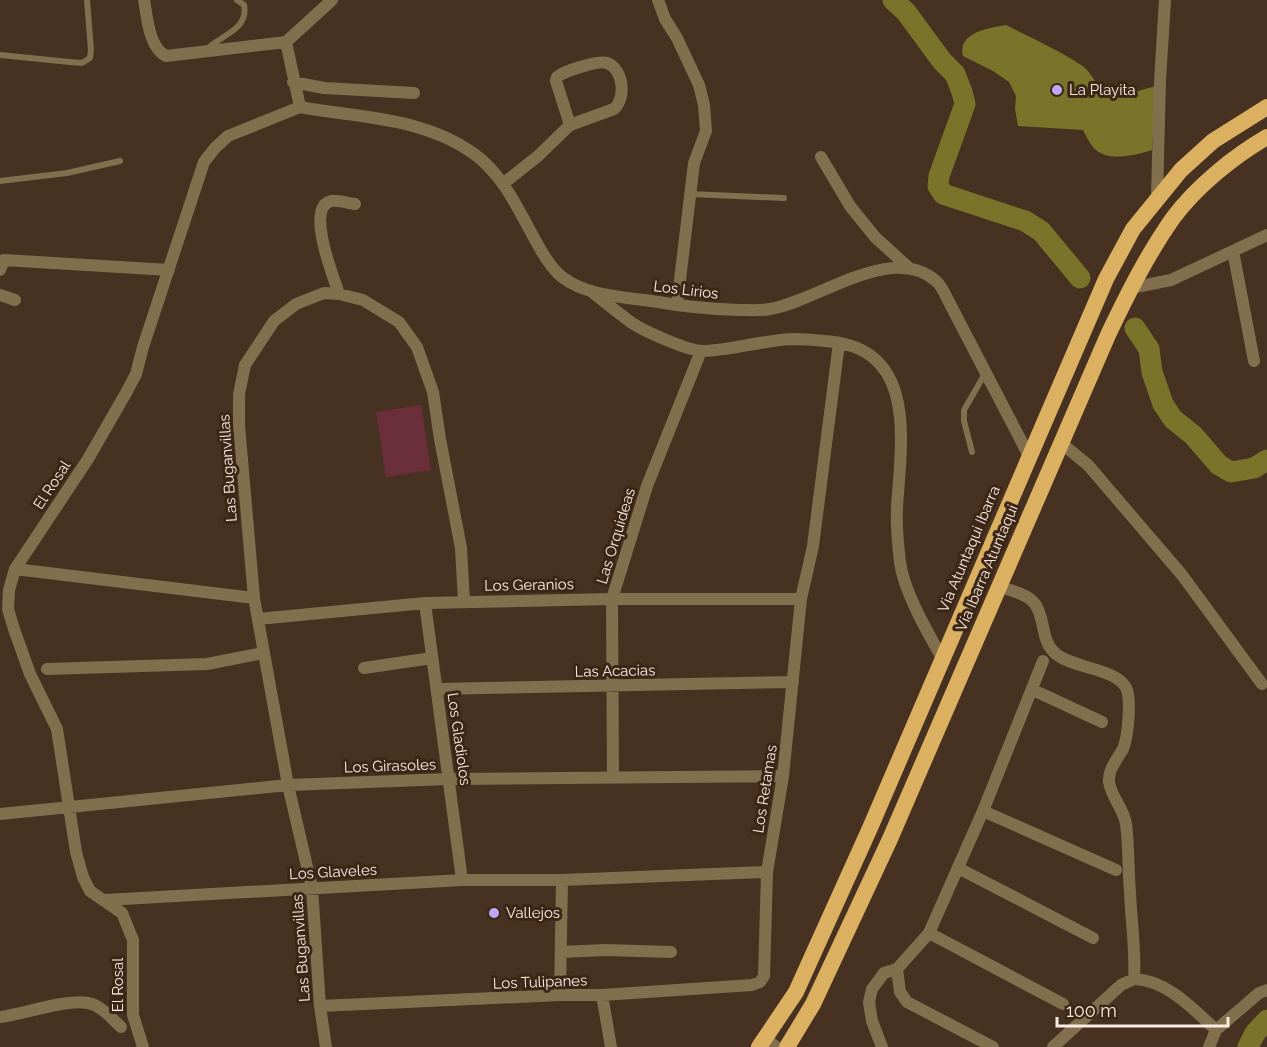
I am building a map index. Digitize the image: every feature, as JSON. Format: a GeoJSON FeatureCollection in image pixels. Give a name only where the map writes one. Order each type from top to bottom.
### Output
{"type":"FeatureCollection","features":[{"type":"Feature","properties":{"kind":"highway","name":"Via Atuntaqui Ibarra"},"geometry":{"type":"LineString","coordinates":[[767,1044],[796,992],[870,828],[1106,279],[1133,229],[1181,170],[1214,141],[1267,107]]}},
{"type":"Feature","properties":{"kind":"highway","name":"Vía Ibarra Atuntaqui"},"geometry":{"type":"LineString","coordinates":[[787,1047],[813,1004],[890,839],[1108,335],[1131,288],[1174,217],[1215,174],[1248,148],[1267,137]]}},
{"type":"Feature","properties":{"kind":"street"},"geometry":{"type":"LineString","coordinates":[[144,0],[156,46],[166,56],[286,42],[332,0]]}},
{"type":"Feature","properties":{"kind":"street"},"geometry":{"type":"LineString","coordinates":[[658,0],[665,19],[691,64],[699,85],[704,105],[706,132],[694,163],[677,305]]}},
{"type":"Feature","properties":{"kind":"street"},"geometry":{"type":"LineString","coordinates":[[1157,197],[1165,0]]}},
{"type":"Feature","properties":{"kind":"street"},"geometry":{"type":"LineString","coordinates":[[286,42],[300,107]]}},
{"type":"Feature","properties":{"kind":"street"},"geometry":{"type":"LineString","coordinates":[[504,183],[538,156],[570,125],[614,109],[620,104],[621,83],[611,65],[605,62],[576,69],[557,77],[556,81],[570,125]]}},
{"type":"Feature","properties":{"kind":"street"},"geometry":{"type":"LineString","coordinates":[[293,82],[324,88],[414,93]]}},
{"type":"Feature","properties":{"kind":"street","name":"Los Lirios"},"geometry":{"type":"LineString","coordinates":[[300,107],[375,117],[416,126],[461,145],[504,183],[545,259],[562,277],[591,291],[704,309],[768,310],[806,299],[849,279],[892,267],[909,268],[925,273],[938,282],[1029,456]]}},
{"type":"Feature","properties":{"kind":"street","name":"El Rosal"},"geometry":{"type":"LineString","coordinates":[[143,1047],[132,1015],[133,940],[122,913],[90,891],[83,877],[76,852],[57,729],[30,674],[14,629],[4,609],[15,569],[88,459],[136,374],[204,162],[228,136],[300,107]]}},
{"type":"Feature","properties":{"kind":"street"},"geometry":{"type":"LineString","coordinates":[[821,157],[850,206],[875,237],[909,268]]}},
{"type":"Feature","properties":{"kind":"street"},"geometry":{"type":"LineString","coordinates":[[339,294],[320,229],[322,210],[331,201],[355,204]]}},
{"type":"Feature","properties":{"kind":"street"},"geometry":{"type":"LineString","coordinates":[[1131,288],[1171,280],[1267,235]]}},
{"type":"Feature","properties":{"kind":"street"},"geometry":{"type":"LineString","coordinates":[[1233,251],[1254,361]]}},
{"type":"Feature","properties":{"kind":"street"},"geometry":{"type":"LineString","coordinates":[[1,263],[169,270]]}},
{"type":"Feature","properties":{"kind":"street"},"geometry":{"type":"LineString","coordinates":[[591,291],[633,324],[683,346],[701,351],[792,339],[829,341],[856,348],[881,364],[899,400],[902,429],[901,474],[897,509],[900,564],[916,610],[942,658]]}},
{"type":"Feature","properties":{"kind":"street","name":"Las Buganvillas"},"geometry":{"type":"LineString","coordinates":[[326,1047],[320,1006],[312,888],[288,785],[254,598],[239,424],[239,394],[245,365],[274,321],[296,304],[324,292],[363,300],[399,322],[417,347],[433,392],[461,548],[464,601]]}},
{"type":"Feature","properties":{"kind":"street"},"geometry":{"type":"LineString","coordinates":[[0,296],[15,300]]}},
{"type":"Feature","properties":{"kind":"street","name":"Los Retamas"},"geometry":{"type":"LineString","coordinates":[[760,982],[764,976],[767,872],[783,776],[801,599],[813,546],[840,343]]}},
{"type":"Feature","properties":{"kind":"street","name":"Las Orquideas"},"geometry":{"type":"LineString","coordinates":[[613,776],[612,599],[647,486],[701,351]]}},
{"type":"Feature","properties":{"kind":"street"},"geometry":{"type":"LineString","coordinates":[[1061,443],[1088,465],[1182,576],[1262,684]]}},
{"type":"Feature","properties":{"kind":"street"},"geometry":{"type":"LineString","coordinates":[[15,569],[254,598]]}},
{"type":"Feature","properties":{"kind":"street"},"geometry":{"type":"LineString","coordinates":[[999,587],[1027,597],[1036,604],[1044,637],[1055,654],[1077,666],[1117,678],[1128,692],[1128,722],[1124,746],[1111,770],[1109,780],[1111,790],[1126,821],[1134,934],[1134,979]]}},
{"type":"Feature","properties":{"kind":"street","name":"Los Geranios"},"geometry":{"type":"LineString","coordinates":[[258,619],[464,601],[801,599]]}},
{"type":"Feature","properties":{"kind":"street","name":"Los Gladiolos"},"geometry":{"type":"LineString","coordinates":[[425,603],[462,880]]}},
{"type":"Feature","properties":{"kind":"street"},"geometry":{"type":"LineString","coordinates":[[47,669],[207,664],[263,653]]}},
{"type":"Feature","properties":{"kind":"street"},"geometry":{"type":"LineString","coordinates":[[364,668],[432,658]]}},
{"type":"Feature","properties":{"kind":"street"},"geometry":{"type":"LineString","coordinates":[[882,1047],[872,1021],[869,1002],[872,988],[885,973],[897,969],[929,933],[983,811],[1043,661]]}},
{"type":"Feature","properties":{"kind":"street","name":"Las Acacias"},"geometry":{"type":"LineString","coordinates":[[436,689],[793,682]]}},
{"type":"Feature","properties":{"kind":"street"},"geometry":{"type":"LineString","coordinates":[[1033,690],[1102,722]]}},
{"type":"Feature","properties":{"kind":"street","name":"Los Girasoles"},"geometry":{"type":"LineString","coordinates":[[0,814],[288,785],[613,776],[783,776]]}},
{"type":"Feature","properties":{"kind":"street"},"geometry":{"type":"LineString","coordinates":[[983,811],[1116,870]]}},
{"type":"Feature","properties":{"kind":"street"},"geometry":{"type":"LineString","coordinates":[[958,868],[1093,938]]}},
{"type":"Feature","properties":{"kind":"street","name":"Los Glaveles"},"geometry":{"type":"LineString","coordinates":[[105,900],[462,880],[562,880],[767,872]]}},
{"type":"Feature","properties":{"kind":"street"},"geometry":{"type":"LineString","coordinates":[[560,995],[562,880]]}},
{"type":"Feature","properties":{"kind":"street"},"geometry":{"type":"LineString","coordinates":[[929,933],[1063,1004]]}},
{"type":"Feature","properties":{"kind":"street"},"geometry":{"type":"LineString","coordinates":[[561,952],[604,950],[671,952]]}},
{"type":"Feature","properties":{"kind":"street"},"geometry":{"type":"LineString","coordinates":[[897,969],[900,992],[907,1002],[993,1047]]}},
{"type":"Feature","properties":{"kind":"street"},"geometry":{"type":"LineString","coordinates":[[1053,1047],[1121,985],[1134,979],[1158,984],[1192,1008],[1216,1030]]}},
{"type":"Feature","properties":{"kind":"street","name":"Los Tulipanes"},"geometry":{"type":"LineString","coordinates":[[320,1006],[602,995],[752,985],[760,982]]}},
{"type":"Feature","properties":{"kind":"street"},"geometry":{"type":"LineString","coordinates":[[1209,1047],[1216,1030],[1259,993],[1267,990]]}},
{"type":"Feature","properties":{"kind":"street"},"geometry":{"type":"LineString","coordinates":[[602,995],[611,1047]]}},
{"type":"Feature","properties":{"kind":"street"},"geometry":{"type":"LineString","coordinates":[[0,1017],[62,1005],[89,1003],[103,1010],[121,1027]]}},
{"type":"Feature","properties":{"kind":"lane"},"geometry":{"type":"LineString","coordinates":[[0,55],[82,63],[90,58],[87,0]]}},
{"type":"Feature","properties":{"kind":"lane"},"geometry":{"type":"LineString","coordinates":[[205,51],[210,45],[233,32],[243,21],[246,13],[244,5],[237,0]]}},
{"type":"Feature","properties":{"kind":"lane"},"geometry":{"type":"LineString","coordinates":[[0,181],[67,173],[120,160]]}},
{"type":"Feature","properties":{"kind":"lane"},"geometry":{"type":"LineString","coordinates":[[689,194],[784,198]]}},
{"type":"Feature","properties":{"kind":"lane"},"geometry":{"type":"LineString","coordinates":[[972,452],[964,421],[964,410],[986,372]]}},
{"type":"Feature","properties":{"kind":"shaded area","name":"La Playita"},"geometry":{"type":"Polygon","coordinates":[[[1006,25],[1081,65],[1102,90],[1113,98],[1156,86],[1152,150],[1131,155],[1108,156],[1094,148],[1083,130],[1018,126],[1015,109],[1016,96],[1009,82],[963,56],[962,48],[970,36],[1006,25]]]}},
{"type":"Feature","properties":{"kind":"shaded area"},"geometry":{"type":"Polygon","coordinates":[[[421,405],[431,470],[386,477],[376,412],[421,405]]]}},
{"type":"Feature","properties":{"kind":"waterway"},"geometry":{"type":"LineString","coordinates":[[893,0],[906,12],[942,61],[955,74],[962,92],[965,104],[939,176],[938,186],[943,194],[1025,221],[1041,231],[1080,278]]}},
{"type":"Feature","properties":{"kind":"waterway"},"geometry":{"type":"LineString","coordinates":[[1135,328],[1149,349],[1152,372],[1163,404],[1173,419],[1193,435],[1219,465],[1231,472],[1254,468],[1267,460]]}},
{"type":"Feature","properties":{"kind":"waterway"},"geometry":{"type":"LineString","coordinates":[[1248,1047],[1255,1033],[1267,1020]]}},
{"type":"Feature","properties":{"kind":"place","name":"La Playita"},"geometry":{"type":"Point","coordinates":[1057,90]}},
{"type":"Feature","properties":{"kind":"place","name":"Vallejos"},"geometry":{"type":"Point","coordinates":[494,913]}}]}
